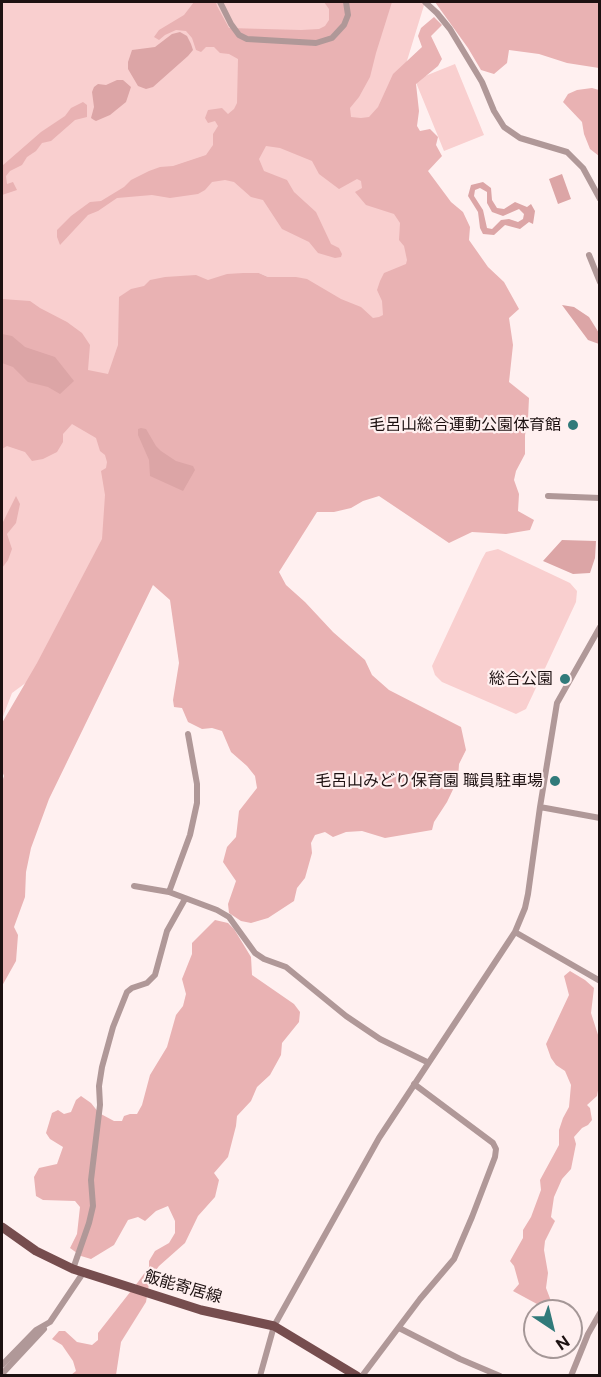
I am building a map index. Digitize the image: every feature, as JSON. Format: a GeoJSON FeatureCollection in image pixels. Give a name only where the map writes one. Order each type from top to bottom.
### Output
{"type":"FeatureCollection","features":[{"type":"Feature","properties":{"kind":"main road","name":"飯能寄居線"},"geometry":{"type":"LineString","coordinates":[[2,1227],[36,1251],[83,1273],[201,1310],[273,1326],[357,1376]]}},
{"type":"Feature","properties":{"kind":"street"},"geometry":{"type":"LineString","coordinates":[[220,2],[239,35],[247,39],[316,43],[332,38],[344,25],[348,15],[346,2]]}},
{"type":"Feature","properties":{"kind":"street"},"geometry":{"type":"LineString","coordinates":[[425,2],[450,29],[482,82],[494,111],[504,127],[512,135],[567,152],[583,168],[600,199]]}},
{"type":"Feature","properties":{"kind":"street"},"geometry":{"type":"LineString","coordinates":[[589,255],[600,282]]}},
{"type":"Feature","properties":{"kind":"street"},"geometry":{"type":"LineString","coordinates":[[548,496],[600,498]]}},
{"type":"Feature","properties":{"kind":"street"},"geometry":{"type":"LineString","coordinates":[[260,1376],[273,1326],[379,1138],[427,1062],[515,932],[528,894],[557,703],[600,627]]}},
{"type":"Feature","properties":{"kind":"street"},"geometry":{"type":"LineString","coordinates":[[169,892],[190,835],[197,803],[197,784],[188,734]]}},
{"type":"Feature","properties":{"kind":"street"},"geometry":{"type":"LineString","coordinates":[[540,807],[600,818]]}},
{"type":"Feature","properties":{"kind":"street"},"geometry":{"type":"LineString","coordinates":[[134,886],[169,892],[218,910],[229,917],[255,953],[292,971],[346,1016],[380,1039],[427,1062]]}},
{"type":"Feature","properties":{"kind":"street"},"geometry":{"type":"LineString","coordinates":[[74,1269],[93,1206],[91,1180],[99,1117],[99,1086],[111,1035],[127,992],[147,983],[155,975],[167,931],[185,899]]}},
{"type":"Feature","properties":{"kind":"street"},"geometry":{"type":"LineString","coordinates":[[515,932],[600,981]]}},
{"type":"Feature","properties":{"kind":"street"},"geometry":{"type":"LineString","coordinates":[[363,1376],[453,1259],[493,1164],[496,1149],[482,1135],[414,1084]]}},
{"type":"Feature","properties":{"kind":"street"},"geometry":{"type":"LineString","coordinates":[[2,1374],[50,1322],[83,1273]]}},
{"type":"Feature","properties":{"kind":"street"},"geometry":{"type":"LineString","coordinates":[[572,1376],[588,1334],[600,1313]]}},
{"type":"Feature","properties":{"kind":"street"},"geometry":{"type":"LineString","coordinates":[[2,1365],[36,1330],[50,1322]]}},
{"type":"Feature","properties":{"kind":"street"},"geometry":{"type":"LineString","coordinates":[[399,1328],[460,1359],[500,1376]]}},
{"type":"Feature","properties":{"kind":"shaded area"},"geometry":{"type":"Polygon","coordinates":[[[2,2],[425,2],[379,152],[468,294],[383,355],[268,277],[259,273],[243,273],[132,458],[65,654],[12,693],[2,719],[2,2]]]}},
{"type":"Feature","properties":{"kind":"shaded area"},"geometry":{"type":"Polygon","coordinates":[[[194,2],[216,2],[229,28],[301,30],[319,29],[325,26],[329,20],[329,9],[324,2],[392,2],[370,77],[350,108],[351,117],[361,118],[369,117],[378,107],[393,74],[422,47],[418,36],[421,28],[434,17],[442,25],[431,36],[442,59],[438,66],[416,84],[419,111],[417,126],[420,131],[430,129],[438,137],[436,145],[442,156],[428,171],[451,202],[463,212],[470,227],[469,240],[488,267],[504,282],[519,309],[509,318],[513,345],[509,382],[529,398],[525,454],[514,480],[519,494],[518,511],[534,520],[530,530],[506,534],[472,532],[449,543],[379,496],[351,508],[334,512],[317,512],[279,572],[286,585],[365,660],[372,675],[389,690],[461,727],[466,750],[459,764],[458,779],[434,822],[432,830],[385,838],[362,831],[346,832],[333,837],[325,832],[315,835],[311,843],[312,853],[305,878],[297,888],[294,901],[268,918],[251,923],[241,921],[229,913],[228,904],[236,881],[223,862],[227,847],[236,837],[239,811],[257,788],[255,776],[231,752],[222,731],[212,728],[202,729],[188,722],[182,708],[174,707],[179,663],[170,600],[153,585],[49,799],[31,848],[26,872],[25,897],[14,927],[18,935],[16,961],[2,986],[2,782],[4,776],[2,771],[2,723],[37,663],[102,539],[105,495],[101,471],[106,468],[107,462],[96,438],[72,424],[63,434],[63,442],[57,452],[43,459],[32,461],[25,452],[7,446],[2,449],[2,299],[30,301],[67,322],[82,333],[90,345],[88,370],[108,374],[118,345],[119,297],[131,289],[144,286],[150,280],[196,275],[208,280],[227,274],[243,273],[259,273],[268,277],[296,277],[307,279],[341,299],[361,307],[373,318],[383,315],[382,301],[377,290],[384,273],[406,264],[407,260],[404,246],[399,240],[400,223],[394,214],[366,205],[355,192],[362,188],[361,181],[357,179],[339,189],[319,174],[312,161],[280,148],[266,146],[259,159],[264,171],[287,180],[294,192],[316,212],[331,244],[339,248],[341,257],[335,258],[318,253],[309,242],[282,229],[263,200],[251,197],[234,182],[225,180],[212,182],[198,194],[170,198],[152,195],[117,198],[88,215],[60,245],[57,230],[90,202],[101,201],[131,180],[149,171],[206,155],[213,145],[213,134],[218,126],[215,121],[208,123],[205,118],[208,110],[222,108],[228,114],[234,109],[237,103],[238,59],[229,54],[220,53],[214,47],[206,47],[201,52],[196,50],[192,38],[186,31],[176,30],[159,40],[154,37],[159,30],[184,15],[194,2]]]}},
{"type":"Feature","properties":{"kind":"shaded area"},"geometry":{"type":"Polygon","coordinates":[[[435,2],[599,2],[599,68],[567,63],[539,54],[509,50],[507,63],[494,74],[481,70],[435,2]]]}},
{"type":"Feature","properties":{"kind":"shaded area"},"geometry":{"type":"Polygon","coordinates":[[[180,32],[187,36],[193,50],[153,87],[146,89],[138,86],[128,69],[132,50],[155,47],[172,34],[180,32]]]}},
{"type":"Feature","properties":{"kind":"shaded area"},"geometry":{"type":"Polygon","coordinates":[[[455,64],[484,135],[444,151],[415,80],[455,64]]]}},
{"type":"Feature","properties":{"kind":"shaded area"},"geometry":{"type":"Polygon","coordinates":[[[123,80],[131,87],[126,102],[110,115],[94,120],[91,118],[94,107],[92,92],[94,87],[123,80]]]}},
{"type":"Feature","properties":{"kind":"shaded area"},"geometry":{"type":"Polygon","coordinates":[[[592,88],[599,90],[599,156],[590,149],[582,122],[563,102],[568,94],[592,88]]]}},
{"type":"Feature","properties":{"kind":"shaded area"},"geometry":{"type":"Polygon","coordinates":[[[83,102],[87,105],[87,117],[75,120],[51,141],[42,143],[22,165],[10,171],[6,176],[7,184],[13,182],[17,190],[2,195],[2,166],[41,132],[65,116],[71,108],[83,102]]]}},
{"type":"Feature","properties":{"kind":"shaded area"},"geometry":{"type":"Polygon","coordinates":[[[562,174],[571,199],[558,204],[549,179],[562,174]]]}},
{"type":"Feature","properties":{"kind":"shaded area"},"geometry":{"type":"Polygon","coordinates":[[[483,182],[491,188],[492,200],[497,208],[504,209],[515,202],[527,207],[531,204],[535,211],[533,224],[529,222],[520,229],[505,225],[494,235],[483,234],[478,212],[468,196],[471,185],[483,182]],[[480,188],[475,190],[474,196],[483,210],[487,228],[492,229],[501,220],[509,219],[518,222],[523,219],[524,214],[519,209],[503,216],[492,212],[487,203],[487,192],[480,188]]]}},
{"type":"Feature","properties":{"kind":"shaded area"},"geometry":{"type":"Polygon","coordinates":[[[562,305],[574,307],[589,317],[599,333],[599,344],[588,340],[562,305]]]}},
{"type":"Feature","properties":{"kind":"shaded area"},"geometry":{"type":"Polygon","coordinates":[[[2,334],[12,336],[25,347],[55,357],[74,381],[60,394],[48,387],[28,382],[13,367],[2,363],[2,334]]]}},
{"type":"Feature","properties":{"kind":"shaded area"},"geometry":{"type":"Polygon","coordinates":[[[138,429],[146,429],[161,451],[176,461],[193,466],[195,470],[183,491],[150,476],[149,460],[138,435],[138,429]]]}},
{"type":"Feature","properties":{"kind":"shaded area"},"geometry":{"type":"Polygon","coordinates":[[[16,496],[20,504],[16,523],[7,534],[12,549],[2,568],[2,524],[16,496]]]}},
{"type":"Feature","properties":{"kind":"shaded area"},"geometry":{"type":"Polygon","coordinates":[[[562,540],[596,541],[595,558],[590,573],[573,574],[543,561],[562,540]]]}},
{"type":"Feature","properties":{"kind":"shaded area"},"geometry":{"type":"Polygon","coordinates":[[[498,549],[570,583],[577,591],[576,602],[526,709],[516,714],[442,682],[435,675],[432,666],[482,559],[486,552],[498,549]]]}},
{"type":"Feature","properties":{"kind":"shaded area"},"geometry":{"type":"Polygon","coordinates":[[[215,920],[228,923],[234,929],[251,957],[252,975],[294,1004],[300,1012],[299,1022],[282,1043],[281,1055],[270,1075],[257,1087],[251,1101],[237,1116],[228,1157],[214,1173],[219,1180],[215,1197],[198,1216],[185,1243],[159,1266],[150,1278],[146,1302],[121,1342],[116,1375],[71,1375],[76,1371],[73,1361],[62,1345],[52,1339],[59,1331],[65,1331],[77,1342],[92,1345],[98,1340],[98,1333],[149,1267],[149,1261],[155,1251],[169,1243],[175,1233],[175,1221],[168,1206],[156,1211],[145,1221],[138,1217],[128,1220],[114,1245],[91,1259],[81,1256],[70,1248],[77,1234],[80,1207],[75,1201],[43,1200],[36,1196],[34,1177],[39,1168],[57,1164],[63,1147],[50,1139],[46,1133],[52,1113],[58,1110],[64,1114],[71,1112],[76,1100],[81,1096],[99,1113],[114,1121],[122,1121],[124,1116],[137,1114],[142,1105],[150,1075],[167,1047],[176,1015],[183,1006],[186,994],[182,979],[192,954],[192,943],[215,920]]]}},
{"type":"Feature","properties":{"kind":"shaded area"},"geometry":{"type":"Polygon","coordinates":[[[570,971],[594,988],[591,1013],[599,1038],[599,1085],[597,1096],[587,1105],[590,1108],[592,1120],[574,1137],[576,1144],[571,1169],[562,1179],[554,1197],[551,1217],[555,1221],[545,1241],[544,1250],[548,1273],[546,1288],[550,1299],[528,1299],[513,1291],[519,1284],[514,1266],[510,1261],[523,1238],[523,1230],[531,1217],[541,1190],[540,1180],[559,1145],[559,1130],[569,1107],[571,1085],[565,1071],[551,1058],[546,1044],[569,995],[564,976],[570,971]]]}},
{"type":"Feature","properties":{"kind":"place","name":"毛呂山総合運動公園体育館"},"geometry":{"type":"Point","coordinates":[573,425]}},
{"type":"Feature","properties":{"kind":"place","name":"総合公園"},"geometry":{"type":"Point","coordinates":[565,679]}},
{"type":"Feature","properties":{"kind":"place","name":"毛呂山みどり保育園 職員駐車場"},"geometry":{"type":"Point","coordinates":[555,781]}}]}
